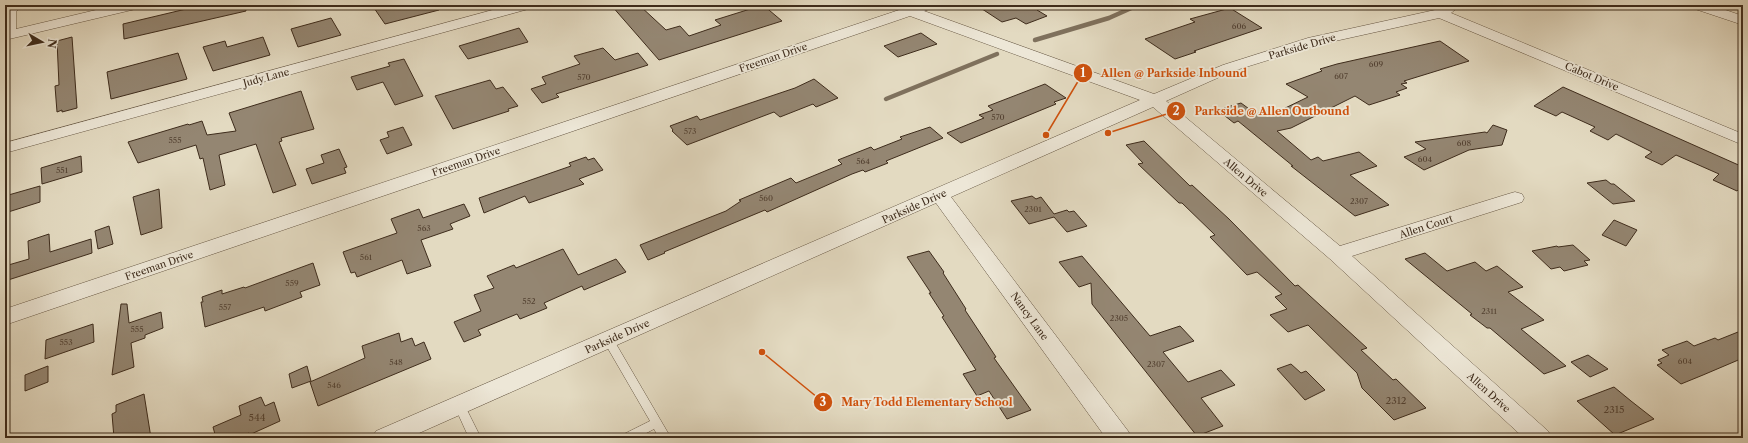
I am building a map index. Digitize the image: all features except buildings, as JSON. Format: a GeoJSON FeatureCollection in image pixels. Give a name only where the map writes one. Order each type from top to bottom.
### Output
{"type":"FeatureCollection","features":[{"type":"Feature","properties":{"kind":"street"},"geometry":{"type":"LineString","coordinates":[[16,5],[9,11],[7,35],[135,5]]}},
{"type":"Feature","properties":{"kind":"street","name":"Judy Lane"},"geometry":{"type":"LineString","coordinates":[[5,148],[527,5]]}},
{"type":"Feature","properties":{"kind":"street","name":"Freeman Drive"},"geometry":{"type":"LineString","coordinates":[[5,317],[903,8],[927,5]]}},
{"type":"Feature","properties":{"kind":"street"},"geometry":{"type":"LineString","coordinates":[[1697,5],[1743,21]]}},
{"type":"Feature","properties":{"kind":"street","name":"Allen Drive"},"geometry":{"type":"LineString","coordinates":[[903,8],[1154,100],[1337,254],[1540,438]]}},
{"type":"Feature","properties":{"kind":"street","name":"Parkside Drive"},"geometry":{"type":"LineString","coordinates":[[384,438],[1228,68],[1313,41],[1445,8]]}},
{"type":"Feature","properties":{"kind":"street","name":"Cabot Drive"},"geometry":{"type":"LineString","coordinates":[[1445,8],[1743,140]]}},
{"type":"Feature","properties":{"kind":"street","name":"Nancy Lane"},"geometry":{"type":"LineString","coordinates":[[940,195],[1120,438]]}},
{"type":"Feature","properties":{"kind":"street","name":"Allen Court"},"geometry":{"type":"LineString","coordinates":[[1337,254],[1515,198]]}},
{"type":"Feature","properties":{"kind":"lane"},"geometry":{"type":"LineString","coordinates":[[608,340],[665,438]]}},
{"type":"Feature","properties":{"kind":"lane"},"geometry":{"type":"LineString","coordinates":[[459,405],[475,438]]}},
{"type":"Feature","properties":{"kind":"lane"},"geometry":{"type":"LineString","coordinates":[[626,438],[657,423]]}},
{"type":"Feature","properties":{"kind":"waterway"},"geometry":{"type":"LineString","coordinates":[[1035,40],[1109,18],[1138,5]]}},
{"type":"Feature","properties":{"kind":"waterway"},"geometry":{"type":"LineString","coordinates":[[886,99],[997,54]]}},
{"type":"Feature","properties":{"kind":"place","name":"Parkside @ Allen Outbound"},"geometry":{"type":"Point","coordinates":[1108,133]}},
{"type":"Feature","properties":{"kind":"place","name":"Allen @ Parkside Inbound"},"geometry":{"type":"Point","coordinates":[1046,135]}},
{"type":"Feature","properties":{"kind":"place","name":"Mary Todd Elementary School"},"geometry":{"type":"Point","coordinates":[762,352]}}]}
